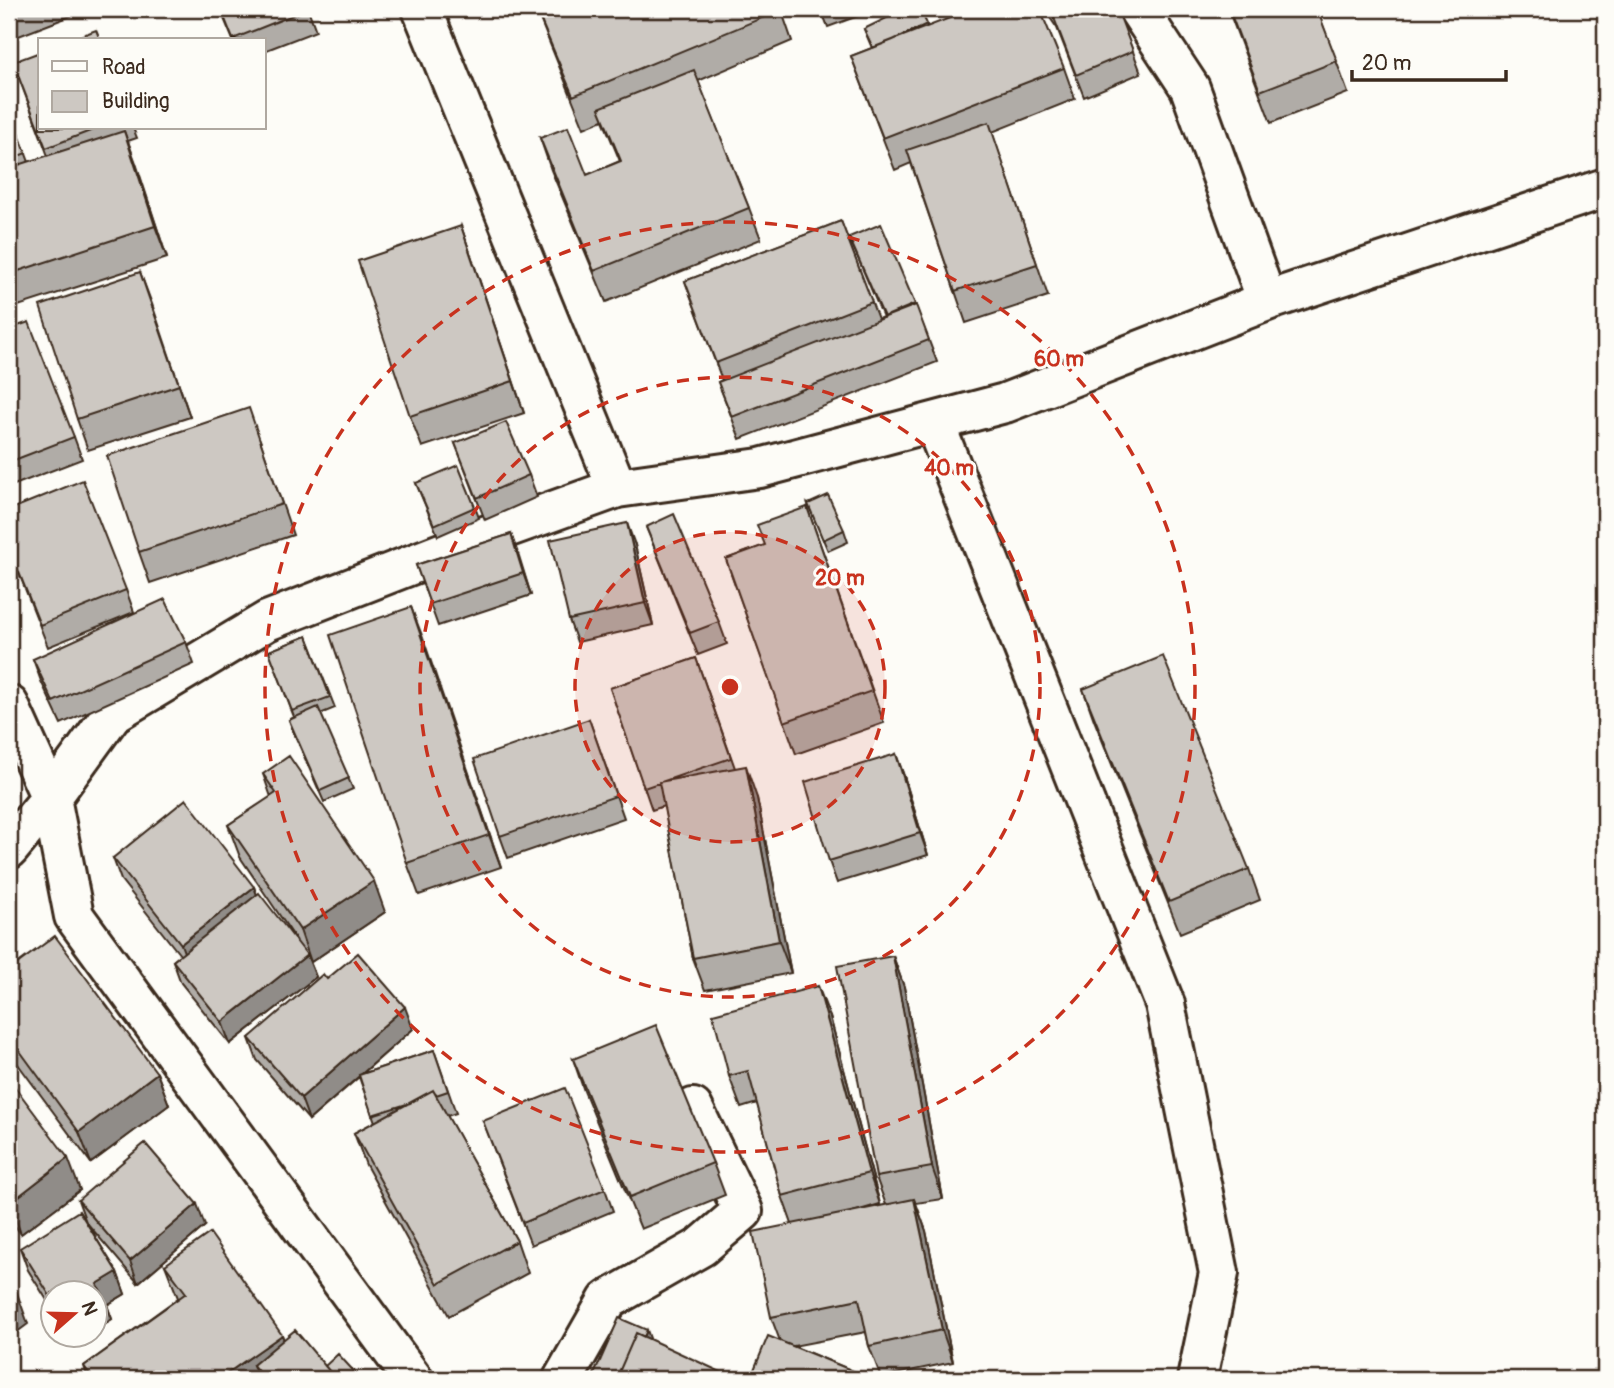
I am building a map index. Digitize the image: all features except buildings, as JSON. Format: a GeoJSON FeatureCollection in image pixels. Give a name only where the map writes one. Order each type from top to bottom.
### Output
{"type":"FeatureCollection","features":[{"type":"Feature","properties":{"kind":"street"},"geometry":{"type":"LineString","coordinates":[[422,9],[617,488]]}},
{"type":"Feature","properties":{"kind":"street"},"geometry":{"type":"LineString","coordinates":[[1138,9],[1190,88],[1267,301]]}},
{"type":"Feature","properties":{"kind":"street"},"geometry":{"type":"LineString","coordinates":[[9,849],[51,798],[112,714],[267,621],[503,529],[617,488],[760,468],[1005,403],[1267,301],[1605,188]]}},
{"type":"Feature","properties":{"kind":"street"},"geometry":{"type":"LineString","coordinates":[[934,422],[1165,1004],[1219,1273],[1197,1379]]}},
{"type":"Feature","properties":{"kind":"street"},"geometry":{"type":"LineString","coordinates":[[9,705],[51,798],[74,916],[413,1379]]}},
{"type":"Feature","properties":{"kind":"street"},"geometry":{"type":"LineString","coordinates":[[563,1379],[608,1300],[701,1247],[743,1210],[693,1108]]}}]}
